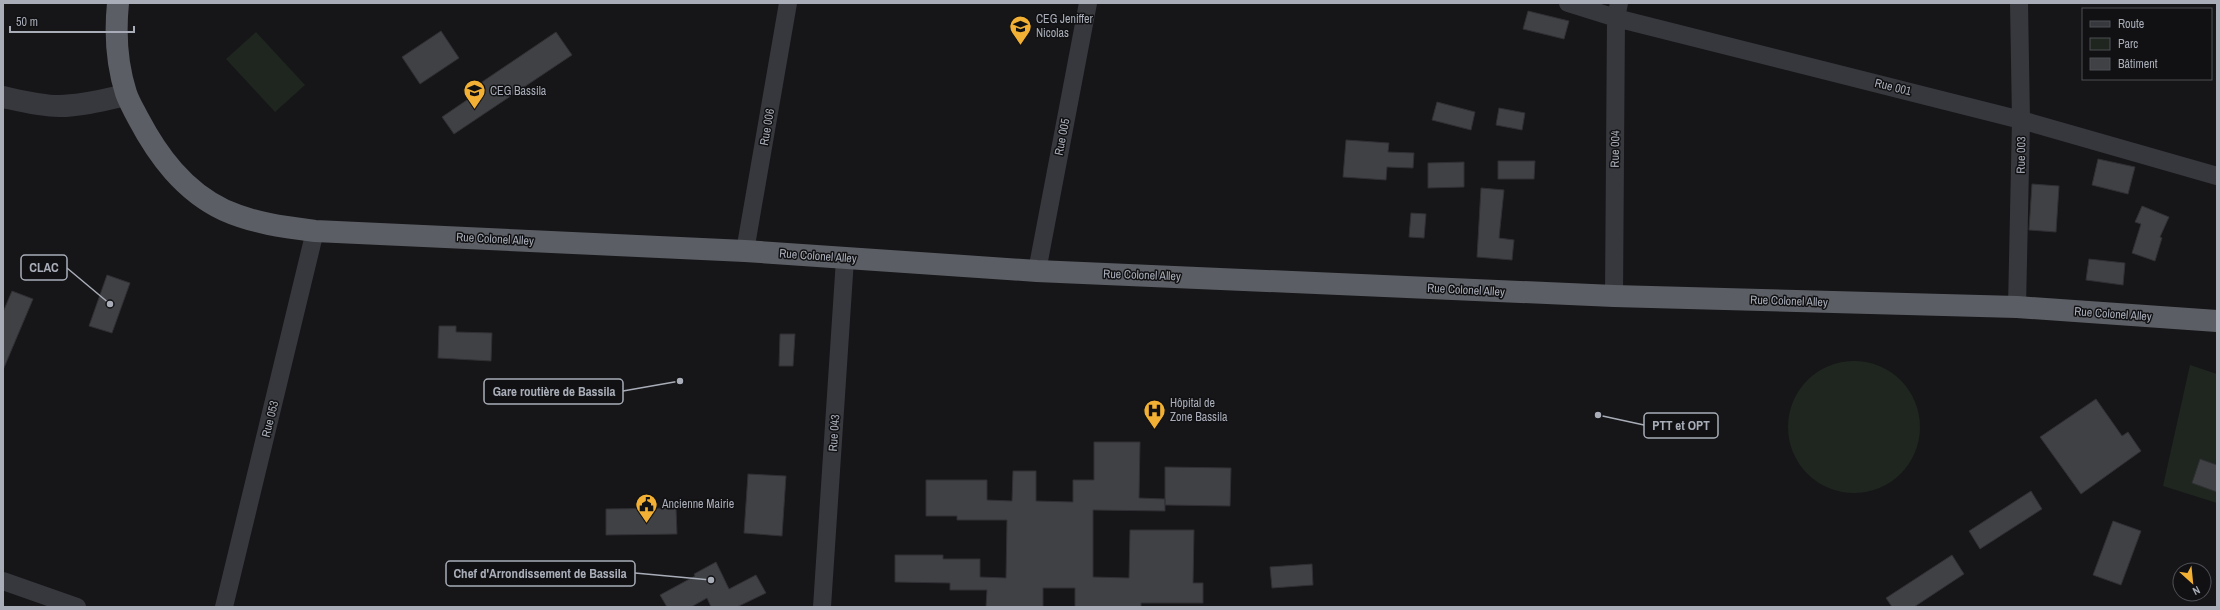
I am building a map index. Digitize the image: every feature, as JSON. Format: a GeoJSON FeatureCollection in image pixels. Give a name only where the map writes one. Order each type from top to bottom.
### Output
{"type":"FeatureCollection","features":[{"type":"Feature","properties":{"kind":"highway","name":"Rue Colonel Alley"},"geometry":{"type":"LineString","coordinates":[[118,3],[116,24],[118,48],[121,73],[126,95],[160,155],[179,178],[199,195],[223,209],[246,219],[274,226],[315,231],[745,251],[1037,271],[1614,296],[2017,307],[2217,321]]}},
{"type":"Feature","properties":{"kind":"street","name":"Rue 006"},"geometry":{"type":"LineString","coordinates":[[745,251],[788,3]]}},
{"type":"Feature","properties":{"kind":"street","name":"Rue 005"},"geometry":{"type":"LineString","coordinates":[[1037,271],[1088,3]]}},
{"type":"Feature","properties":{"kind":"street","name":"Rue 001"},"geometry":{"type":"LineString","coordinates":[[1568,3],[1618,10],[2022,120],[2217,176]]}},
{"type":"Feature","properties":{"kind":"street","name":"Rue 003"},"geometry":{"type":"LineString","coordinates":[[2017,307],[2022,120],[2019,3]]}},
{"type":"Feature","properties":{"kind":"street","name":"Rue 004"},"geometry":{"type":"LineString","coordinates":[[1614,296],[1618,10]]}},
{"type":"Feature","properties":{"kind":"street"},"geometry":{"type":"LineString","coordinates":[[3,98],[32,104],[59,106],[90,103],[126,95]]}},
{"type":"Feature","properties":{"kind":"street","name":"Rue 053"},"geometry":{"type":"LineString","coordinates":[[224,607],[315,231]]}},
{"type":"Feature","properties":{"kind":"street","name":"Rue 043"},"geometry":{"type":"LineString","coordinates":[[822,607],[845,259]]}},
{"type":"Feature","properties":{"kind":"street"},"geometry":{"type":"LineString","coordinates":[[3,581],[72,606]]}},
{"type":"Feature","properties":{"kind":"green space"},"geometry":{"type":"Polygon","coordinates":[[[256,32],[305,85],[275,112],[226,59],[256,32]]]}},
{"type":"Feature","properties":{"kind":"green space"},"geometry":{"type":"Polygon","coordinates":[[[1854,361],[1879,366],[1891,372],[1905,385],[1915,402],[1920,427],[1915,452],[1909,464],[1896,478],[1879,488],[1854,493],[1829,488],[1817,482],[1803,469],[1793,452],[1788,427],[1793,402],[1799,390],[1812,376],[1829,366],[1854,361]]]}},
{"type":"Feature","properties":{"kind":"green space"},"geometry":{"type":"Polygon","coordinates":[[[2190,365],[2217,374],[2217,503],[2163,486],[2190,365]]]}},
{"type":"Feature","properties":{"kind":"building"},"geometry":{"type":"Polygon","coordinates":[[[1528,11],[1569,21],[1564,39],[1523,29],[1528,11]]]}},
{"type":"Feature","properties":{"kind":"building"},"geometry":{"type":"Polygon","coordinates":[[[441,31],[459,58],[420,84],[402,57],[441,31]]]}},
{"type":"Feature","properties":{"kind":"building"},"geometry":{"type":"Polygon","coordinates":[[[556,32],[572,55],[454,134],[442,117],[483,89],[479,84],[556,32]]]}},
{"type":"Feature","properties":{"kind":"building"},"geometry":{"type":"Polygon","coordinates":[[[1437,102],[1475,112],[1471,130],[1432,120],[1437,102]]]}},
{"type":"Feature","properties":{"kind":"building"},"geometry":{"type":"Polygon","coordinates":[[[1499,108],[1525,113],[1522,130],[1496,125],[1499,108]]]}},
{"type":"Feature","properties":{"kind":"building"},"geometry":{"type":"Polygon","coordinates":[[[1346,140],[1389,143],[1388,152],[1414,153],[1413,168],[1387,167],[1386,180],[1343,177],[1346,140]]]}},
{"type":"Feature","properties":{"kind":"building"},"geometry":{"type":"Polygon","coordinates":[[[2098,159],[2135,167],[2128,194],[2092,185],[2098,159]]]}},
{"type":"Feature","properties":{"kind":"building"},"geometry":{"type":"Polygon","coordinates":[[[1498,161],[1535,161],[1534,179],[1498,179],[1498,161]]]}},
{"type":"Feature","properties":{"kind":"building"},"geometry":{"type":"Polygon","coordinates":[[[1464,162],[1464,187],[1428,188],[1428,163],[1464,162]]]}},
{"type":"Feature","properties":{"kind":"building"},"geometry":{"type":"Polygon","coordinates":[[[2032,184],[2059,186],[2056,232],[2029,230],[2032,184]]]}},
{"type":"Feature","properties":{"kind":"building"},"geometry":{"type":"Polygon","coordinates":[[[1481,188],[1504,190],[1499,238],[1514,240],[1512,260],[1477,257],[1481,188]]]}},
{"type":"Feature","properties":{"kind":"building"},"geometry":{"type":"Polygon","coordinates":[[[2142,206],[2169,217],[2160,237],[2162,238],[2155,261],[2132,253],[2141,224],[2135,222],[2142,206]]]}},
{"type":"Feature","properties":{"kind":"building"},"geometry":{"type":"Polygon","coordinates":[[[1411,213],[1426,214],[1424,238],[1409,237],[1411,213]]]}},
{"type":"Feature","properties":{"kind":"building"},"geometry":{"type":"Polygon","coordinates":[[[2089,259],[2125,263],[2123,285],[2086,280],[2089,259]]]}},
{"type":"Feature","properties":{"kind":"building"},"geometry":{"type":"Polygon","coordinates":[[[107,275],[130,283],[112,333],[89,326],[107,275]]]}},
{"type":"Feature","properties":{"kind":"building"},"geometry":{"type":"Polygon","coordinates":[[[12,291],[33,299],[3,370],[3,312],[12,291]]]}},
{"type":"Feature","properties":{"kind":"building"},"geometry":{"type":"Polygon","coordinates":[[[439,326],[456,326],[456,332],[492,333],[491,361],[438,358],[439,326]]]}},
{"type":"Feature","properties":{"kind":"building"},"geometry":{"type":"Polygon","coordinates":[[[780,334],[795,334],[793,366],[779,366],[780,334]]]}},
{"type":"Feature","properties":{"kind":"building"},"geometry":{"type":"Polygon","coordinates":[[[2096,399],[2122,436],[2128,432],[2141,451],[2081,494],[2040,437],[2096,399]]]}},
{"type":"Feature","properties":{"kind":"building"},"geometry":{"type":"Polygon","coordinates":[[[1094,442],[1140,442],[1139,498],[1165,499],[1165,511],[1093,510],[1093,577],[1129,578],[1130,530],[1194,530],[1193,583],[1203,583],[1203,603],[1141,603],[1141,607],[1075,607],[1075,588],[1043,588],[1043,607],[986,607],[987,590],[950,590],[950,583],[895,582],[895,555],[943,555],[943,559],[980,559],[980,577],[1006,578],[1007,520],[957,520],[957,516],[926,516],[926,480],[987,480],[987,500],[1012,501],[1013,471],[1036,471],[1036,501],[1073,502],[1073,480],[1094,480],[1094,442]]]}},
{"type":"Feature","properties":{"kind":"building"},"geometry":{"type":"Polygon","coordinates":[[[2200,459],[2217,465],[2217,492],[2192,483],[2200,459]]]}},
{"type":"Feature","properties":{"kind":"building"},"geometry":{"type":"Polygon","coordinates":[[[1165,467],[1231,468],[1230,506],[1165,505],[1165,467]]]}},
{"type":"Feature","properties":{"kind":"building"},"geometry":{"type":"Polygon","coordinates":[[[748,474],[786,476],[782,536],[744,533],[748,474]]]}},
{"type":"Feature","properties":{"kind":"building"},"geometry":{"type":"Polygon","coordinates":[[[2031,491],[2042,509],[1980,549],[1969,531],[2031,491]]]}},
{"type":"Feature","properties":{"kind":"building"},"geometry":{"type":"Polygon","coordinates":[[[676,508],[677,534],[606,535],[606,509],[676,508]]]}},
{"type":"Feature","properties":{"kind":"building"},"geometry":{"type":"Polygon","coordinates":[[[2113,521],[2141,531],[2121,585],[2093,575],[2113,521]]]}},
{"type":"Feature","properties":{"kind":"building"},"geometry":{"type":"Polygon","coordinates":[[[1952,555],[1964,574],[1914,607],[1892,607],[1886,598],[1952,555]]]}},
{"type":"Feature","properties":{"kind":"building"},"geometry":{"type":"Polygon","coordinates":[[[716,562],[729,589],[756,575],[766,593],[737,607],[711,607],[707,598],[691,607],[667,607],[660,595],[695,576],[694,574],[716,562]]]}},
{"type":"Feature","properties":{"kind":"building"},"geometry":{"type":"Polygon","coordinates":[[[1312,564],[1313,585],[1272,588],[1270,567],[1312,564]]]}},
{"type":"Feature","properties":{"kind":"place","name":"CEG Jeniffer Nicolas"},"geometry":{"type":"Point","coordinates":[1021,46]}},
{"type":"Feature","properties":{"kind":"place","name":"CEG Bassila"},"geometry":{"type":"Point","coordinates":[475,110]}},
{"type":"Feature","properties":{"kind":"place","name":"CLAC"},"geometry":{"type":"Point","coordinates":[110,304]}},
{"type":"Feature","properties":{"kind":"place","name":"Gare routière de Bassila"},"geometry":{"type":"Point","coordinates":[680,381]}},
{"type":"Feature","properties":{"kind":"place","name":"PTT et OPT"},"geometry":{"type":"Point","coordinates":[1598,415]}},
{"type":"Feature","properties":{"kind":"place","name":"Hôpital de Zone Bassila"},"geometry":{"type":"Point","coordinates":[1155,430]}},
{"type":"Feature","properties":{"kind":"place","name":"Ancienne Mairie"},"geometry":{"type":"Point","coordinates":[646,524]}},
{"type":"Feature","properties":{"kind":"place","name":"Chef d'Arrondissement de Bassila"},"geometry":{"type":"Point","coordinates":[711,580]}}]}
